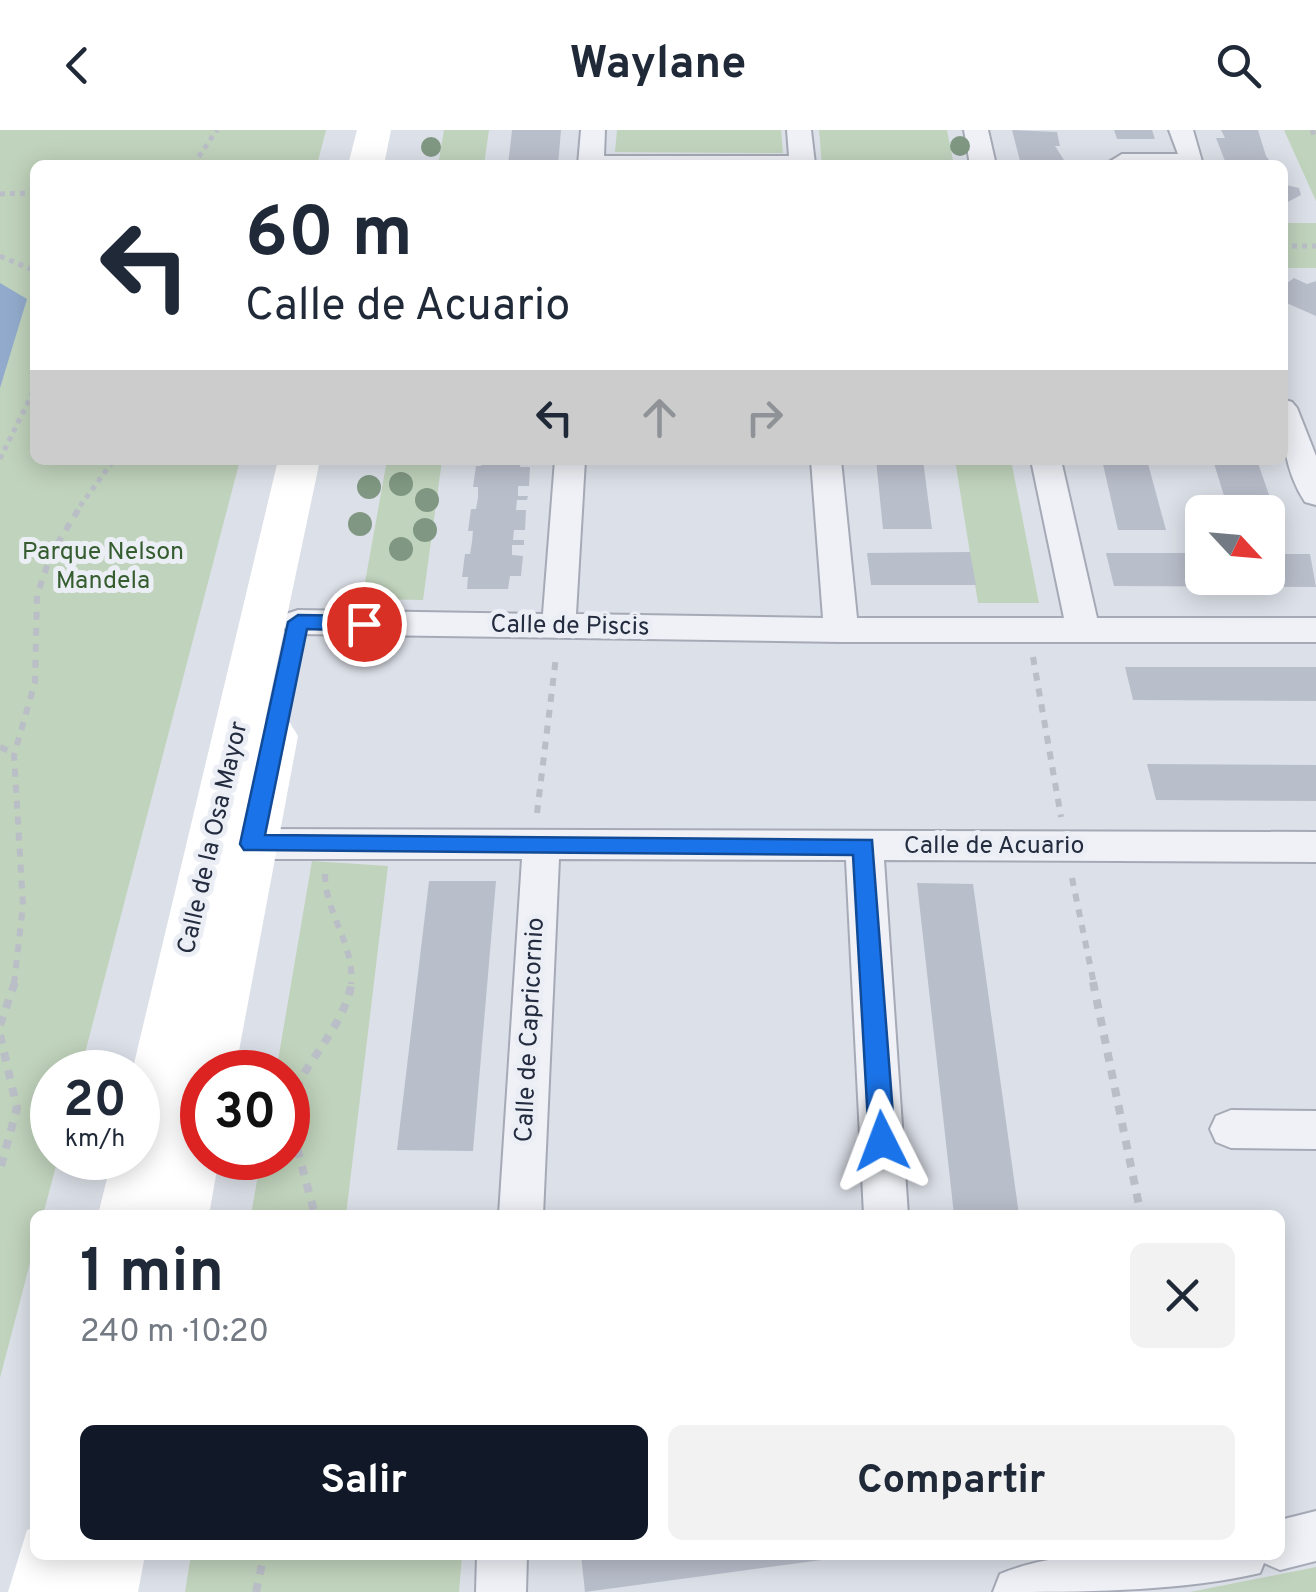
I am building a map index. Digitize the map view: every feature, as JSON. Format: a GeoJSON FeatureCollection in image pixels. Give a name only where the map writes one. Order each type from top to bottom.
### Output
{"type":"FeatureCollection","features":[{"type":"Feature","properties":{"kind":"street"},"geometry":{"type":"LineString","coordinates":[[367,160],[374,130]]}},
{"type":"Feature","properties":{"kind":"street"},"geometry":{"type":"LineString","coordinates":[[393,160],[398,130]]}},
{"type":"Feature","properties":{"kind":"street"},"geometry":{"type":"LineString","coordinates":[[591,160],[594,130]]}},
{"type":"Feature","properties":{"kind":"street"},"geometry":{"type":"LineString","coordinates":[[799,130],[802,160]]}},
{"type":"Feature","properties":{"kind":"street"},"geometry":{"type":"LineString","coordinates":[[976,130],[982,160]]}},
{"type":"Feature","properties":{"kind":"street"},"geometry":{"type":"LineString","coordinates":[[1181,130],[1192,160]]}},
{"type":"Feature","properties":{"kind":"street"},"geometry":{"type":"LineString","coordinates":[[1288,423],[1316,495]]}},
{"type":"Feature","properties":{"kind":"street","name":"Calle de la Osa Mayor"},"geometry":{"type":"LineString","coordinates":[[130,1210],[298,465]]}},
{"type":"Feature","properties":{"kind":"street","name":"Calle de la Osa Mayor"},"geometry":{"type":"LineString","coordinates":[[210,1050],[329,465]]}},
{"type":"Feature","properties":{"kind":"street"},"geometry":{"type":"LineString","coordinates":[[559,626],[570,465]]}},
{"type":"Feature","properties":{"kind":"street"},"geometry":{"type":"LineString","coordinates":[[826,465],[841,630]]}},
{"type":"Feature","properties":{"kind":"street"},"geometry":{"type":"LineString","coordinates":[[1047,465],[1083,630]]}},
{"type":"Feature","properties":{"kind":"street","name":"Calle de Piscis"},"geometry":{"type":"LineString","coordinates":[[298,622],[841,630],[1316,630]]}},
{"type":"Feature","properties":{"kind":"street","name":"Calle de Acuario"},"geometry":{"type":"LineString","coordinates":[[252,844],[1316,847]]}},
{"type":"Feature","properties":{"kind":"street","name":"Calle de Capricornio"},"geometry":{"type":"LineString","coordinates":[[521,1210],[537,846]]}},
{"type":"Feature","properties":{"kind":"street"},"geometry":{"type":"LineString","coordinates":[[864,846],[886,1210]]}},
{"type":"Feature","properties":{"kind":"street"},"geometry":{"type":"LineString","coordinates":[[1231,1128],[1316,1130]]}},
{"type":"Feature","properties":{"kind":"street"},"geometry":{"type":"LineString","coordinates":[[179,1210],[185,1180]]}},
{"type":"Feature","properties":{"kind":"street"},"geometry":{"type":"LineString","coordinates":[[1285,1544],[1316,1536]]}},
{"type":"Feature","properties":{"kind":"street"},"geometry":{"type":"LineString","coordinates":[[43,1592],[51,1560]]}},
{"type":"Feature","properties":{"kind":"street"},"geometry":{"type":"LineString","coordinates":[[103,1592],[109,1560]]}},
{"type":"Feature","properties":{"kind":"street"},"geometry":{"type":"LineString","coordinates":[[501,1592],[502,1560]]}},
{"type":"Feature","properties":{"kind":"street"},"geometry":{"type":"LineString","coordinates":[[1018,1592],[1212,1560]]}},
{"type":"Feature","properties":{"kind":"path"},"geometry":{"type":"LineString","coordinates":[[197,160],[218,130]]}},
{"type":"Feature","properties":{"kind":"path"},"geometry":{"type":"LineString","coordinates":[[1312,130],[1316,140]]}},
{"type":"Feature","properties":{"kind":"path"},"geometry":{"type":"LineString","coordinates":[[0,194],[30,192]]}},
{"type":"Feature","properties":{"kind":"path"},"geometry":{"type":"LineString","coordinates":[[1288,246],[1316,246]]}},
{"type":"Feature","properties":{"kind":"path"},"geometry":{"type":"LineString","coordinates":[[0,256],[30,269]]}},
{"type":"Feature","properties":{"kind":"path"},"geometry":{"type":"LineString","coordinates":[[0,459],[30,398]]}},
{"type":"Feature","properties":{"kind":"path"},"geometry":{"type":"LineString","coordinates":[[0,1026],[10,1005],[20,958],[21,842],[14,753],[36,680],[33,642],[39,582],[68,526],[111,465]]}},
{"type":"Feature","properties":{"kind":"path"},"geometry":{"type":"LineString","coordinates":[[537,846],[559,626]]}},
{"type":"Feature","properties":{"kind":"path"},"geometry":{"type":"LineString","coordinates":[[1028,630],[1066,847],[1140,1210]]}},
{"type":"Feature","properties":{"kind":"path"},"geometry":{"type":"LineString","coordinates":[[0,747],[14,753]]}},
{"type":"Feature","properties":{"kind":"path"},"geometry":{"type":"LineString","coordinates":[[310,1062],[340,1018],[352,981],[347,944],[324,885],[329,846]]}},
{"type":"Feature","properties":{"kind":"path"},"geometry":{"type":"LineString","coordinates":[[0,1035],[17,1108],[0,1170]]}},
{"type":"Feature","properties":{"kind":"path"},"geometry":{"type":"LineString","coordinates":[[310,1180],[314,1210]]}},
{"type":"Feature","properties":{"kind":"path"},"geometry":{"type":"LineString","coordinates":[[256,1592],[263,1560]]}},
{"type":"Feature","properties":{"kind":"green space","name":"Parque Nelson Mandela"},"geometry":{"type":"Polygon","coordinates":[[[0,130],[326,130],[318,160],[30,160],[30,465],[239,465],[86,1050],[30,1050],[30,1180],[52,1180],[44,1210],[30,1210],[30,1263],[0,1378],[0,130]]]}},
{"type":"Feature","properties":{"kind":"green space"},"geometry":{"type":"Polygon","coordinates":[[[444,130],[489,130],[485,160],[439,160],[444,130]]]}},
{"type":"Feature","properties":{"kind":"green space"},"geometry":{"type":"Polygon","coordinates":[[[617,130],[781,130],[783,153],[615,152],[617,130]]]}},
{"type":"Feature","properties":{"kind":"green space"},"geometry":{"type":"Polygon","coordinates":[[[819,130],[947,130],[953,160],[822,160],[819,130]]]}},
{"type":"Feature","properties":{"kind":"green space"},"geometry":{"type":"Polygon","coordinates":[[[1284,130],[1316,130],[1316,201],[1284,130]]]}},
{"type":"Feature","properties":{"kind":"green space"},"geometry":{"type":"Polygon","coordinates":[[[1288,223],[1316,223],[1316,268],[1288,268],[1288,223]]]}},
{"type":"Feature","properties":{"kind":"green space"},"geometry":{"type":"Polygon","coordinates":[[[386,465],[441,465],[423,600],[362,599],[386,465]]]}},
{"type":"Feature","properties":{"kind":"green space"},"geometry":{"type":"Polygon","coordinates":[[[956,465],[1012,465],[1039,603],[978,603],[956,465]]]}},
{"type":"Feature","properties":{"kind":"green space"},"geometry":{"type":"Polygon","coordinates":[[[312,861],[388,866],[347,1210],[252,1210],[257,1180],[310,1180],[310,1050],[280,1050],[312,861]]]}},
{"type":"Feature","properties":{"kind":"green space"},"geometry":{"type":"Polygon","coordinates":[[[190,1560],[462,1560],[459,1592],[185,1592],[190,1560]]]}},
{"type":"Feature","properties":{"kind":"green space"},"geometry":{"type":"Polygon","coordinates":[[[1316,1567],[1316,1592],[1190,1592],[1316,1567]]]}},
{"type":"Feature","properties":{"kind":"water"},"geometry":{"type":"Polygon","coordinates":[[[0,283],[27,299],[0,388],[0,283]]]}},
{"type":"Feature","properties":{"kind":"building"},"geometry":{"type":"Polygon","coordinates":[[[512,130],[561,130],[558,160],[509,160],[512,130]]]}},
{"type":"Feature","properties":{"kind":"building"},"geometry":{"type":"Polygon","coordinates":[[[1012,130],[1057,132],[1060,146],[1055,146],[1064,160],[1020,160],[1012,130]]]}},
{"type":"Feature","properties":{"kind":"building"},"geometry":{"type":"Polygon","coordinates":[[[1114,130],[1152,130],[1155,139],[1117,139],[1114,130]]]}},
{"type":"Feature","properties":{"kind":"building"},"geometry":{"type":"Polygon","coordinates":[[[1221,130],[1258,130],[1269,160],[1225,160],[1216,138],[1225,138],[1221,130]]]}},
{"type":"Feature","properties":{"kind":"building"},"geometry":{"type":"Polygon","coordinates":[[[1288,185],[1299,188],[1301,195],[1288,202],[1288,185]]]}},
{"type":"Feature","properties":{"kind":"building"},"geometry":{"type":"Polygon","coordinates":[[[1294,278],[1307,284],[1316,281],[1316,316],[1288,304],[1288,282],[1294,278]]]}},
{"type":"Feature","properties":{"kind":"building"},"geometry":{"type":"Polygon","coordinates":[[[877,465],[924,465],[932,529],[883,529],[877,465]]]}},
{"type":"Feature","properties":{"kind":"building"},"geometry":{"type":"Polygon","coordinates":[[[1103,465],[1148,465],[1166,530],[1118,530],[1103,465]]]}},
{"type":"Feature","properties":{"kind":"building"},"geometry":{"type":"Polygon","coordinates":[[[1215,465],[1259,465],[1269,495],[1224,495],[1215,465]]]}},
{"type":"Feature","properties":{"kind":"building"},"geometry":{"type":"Polygon","coordinates":[[[476,466],[530,467],[529,486],[518,486],[518,496],[528,496],[527,500],[517,500],[516,510],[526,510],[525,530],[514,530],[513,540],[524,540],[524,545],[512,545],[512,555],[523,556],[521,576],[510,576],[508,589],[467,589],[468,577],[462,577],[465,554],[470,554],[472,542],[473,531],[468,531],[471,509],[476,509],[478,498],[478,487],[473,487],[476,466]]]}},
{"type":"Feature","properties":{"kind":"building"},"geometry":{"type":"Polygon","coordinates":[[[970,552],[976,585],[871,585],[867,553],[970,552]]]}},
{"type":"Feature","properties":{"kind":"building"},"geometry":{"type":"Polygon","coordinates":[[[1106,553],[1185,553],[1185,586],[1114,586],[1106,553]]]}},
{"type":"Feature","properties":{"kind":"building"},"geometry":{"type":"Polygon","coordinates":[[[1285,554],[1310,554],[1316,587],[1285,587],[1285,554]]]}},
{"type":"Feature","properties":{"kind":"building"},"geometry":{"type":"Polygon","coordinates":[[[1125,667],[1316,667],[1316,701],[1133,700],[1125,667]]]}},
{"type":"Feature","properties":{"kind":"building"},"geometry":{"type":"Polygon","coordinates":[[[1147,764],[1316,765],[1316,801],[1156,800],[1147,764]]]}},
{"type":"Feature","properties":{"kind":"building"},"geometry":{"type":"Polygon","coordinates":[[[429,881],[496,881],[473,1151],[397,1150],[429,881]]]}},
{"type":"Feature","properties":{"kind":"building"},"geometry":{"type":"Polygon","coordinates":[[[917,883],[973,884],[1018,1210],[953,1210],[917,883]]]}},
{"type":"Feature","properties":{"kind":"building"},"geometry":{"type":"Polygon","coordinates":[[[582,1560],[822,1560],[585,1592],[582,1560]]]}},
{"type":"Feature","properties":{"kind":"route"},"geometry":{"type":"LineString","coordinates":[[364,624],[298,622],[252,844],[864,846],[882,1141]]}}]}
